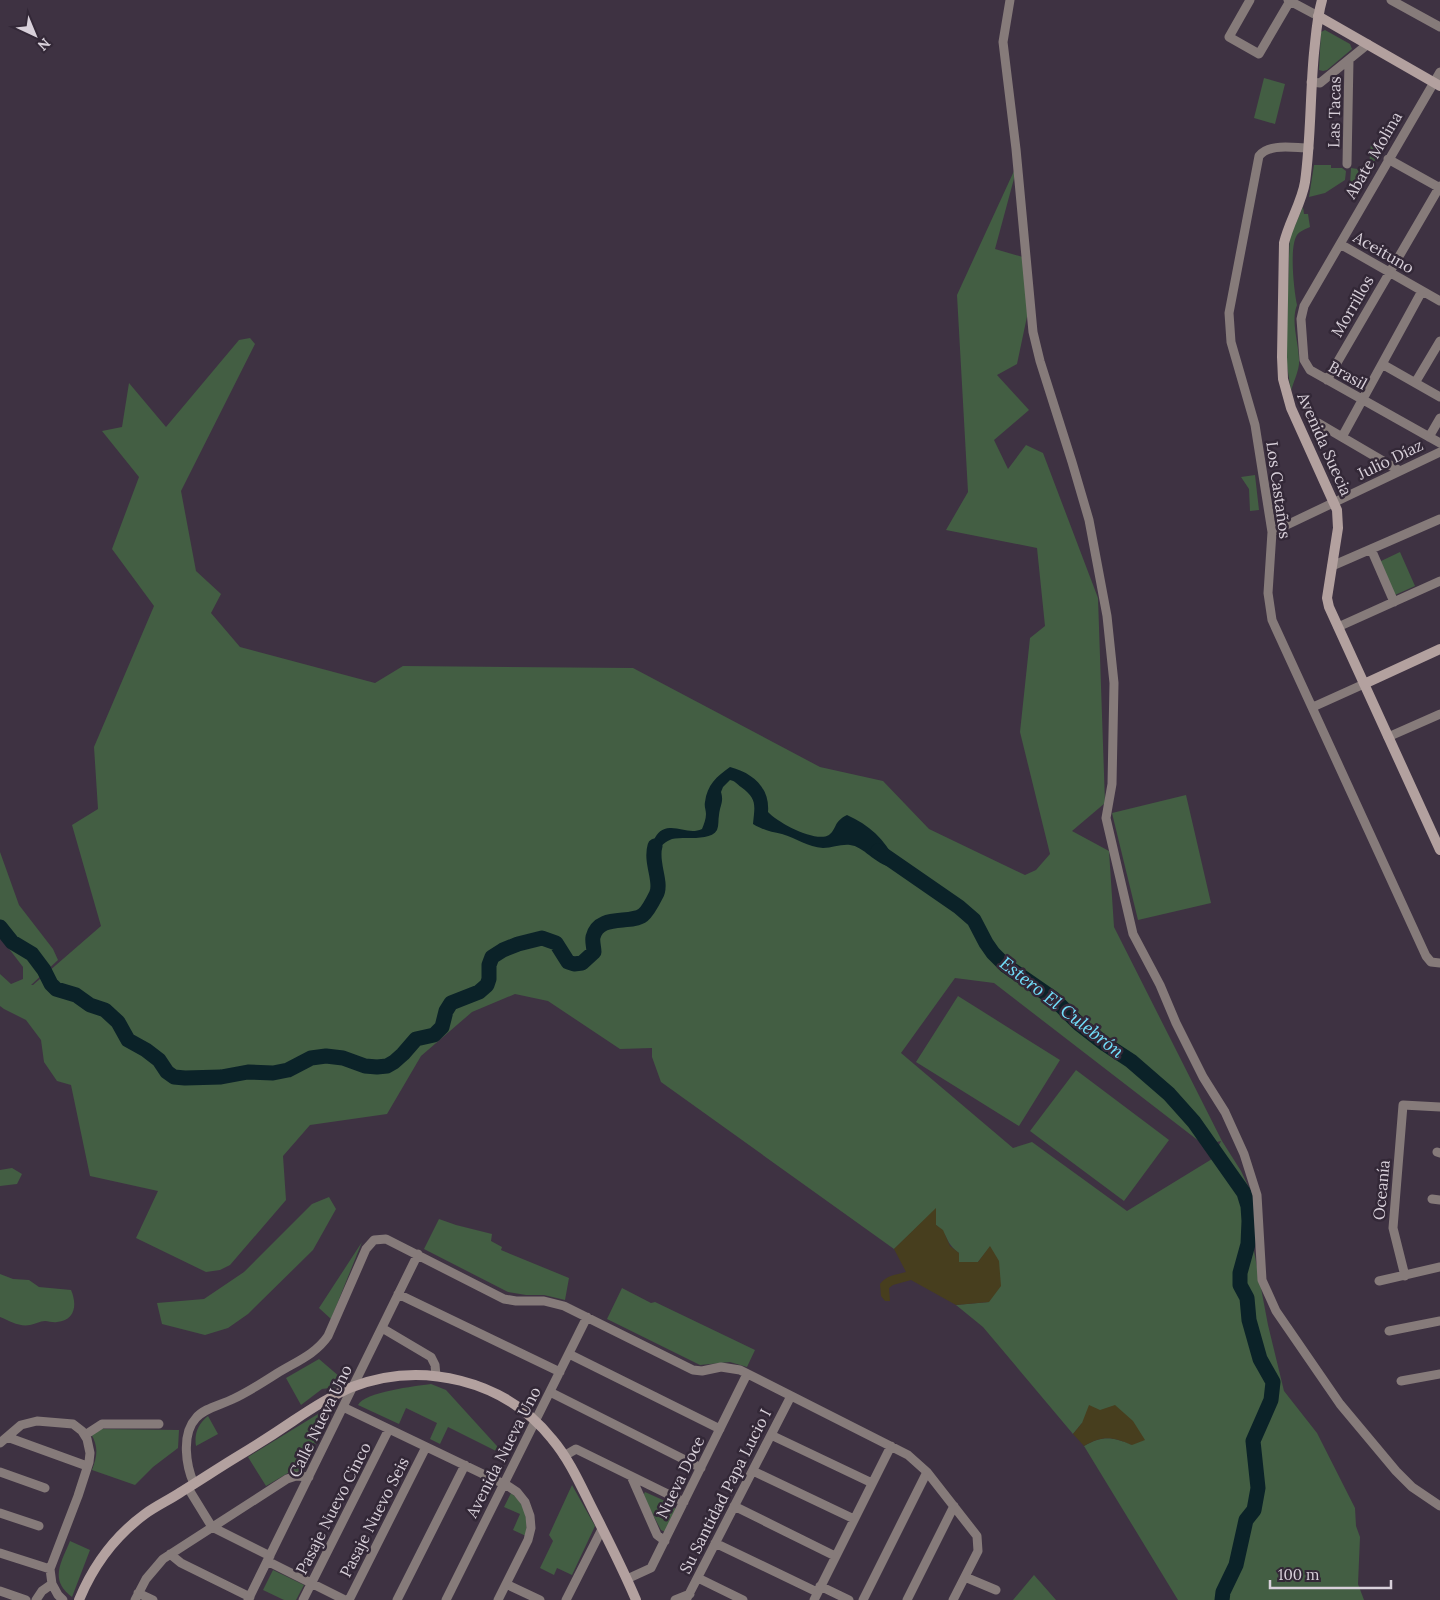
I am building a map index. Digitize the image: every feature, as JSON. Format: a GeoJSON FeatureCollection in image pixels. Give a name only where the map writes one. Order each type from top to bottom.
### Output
{"type":"FeatureCollection","features":[{"type":"Feature","properties":{"kind":"main road","name":"Avenida Suecia"},"geometry":{"type":"LineString","coordinates":[[1322,0],[1318,16],[1311,82],[1309,148],[1305,184],[1288,226],[1284,243],[1282,368],[1285,390],[1291,408],[1335,503],[1338,523],[1328,603],[1388,737],[1439,844]]}},
{"type":"Feature","properties":{"kind":"main road"},"geometry":{"type":"LineString","coordinates":[[1318,16],[1437,84]]}},
{"type":"Feature","properties":{"kind":"main road"},"geometry":{"type":"LineString","coordinates":[[1364,684],[1440,649]]}},
{"type":"Feature","properties":{"kind":"main road"},"geometry":{"type":"LineString","coordinates":[[79,1600],[91,1574],[116,1540],[146,1513],[313,1407],[353,1387],[394,1376],[415,1375],[436,1376],[461,1381],[485,1389],[516,1406],[551,1437],[564,1456],[637,1600]]}},
{"type":"Feature","properties":{"kind":"street"},"geometry":{"type":"LineString","coordinates":[[1010,0],[1003,42],[1016,149],[1032,332],[1090,520],[1107,616],[1114,683],[1112,784],[1106,818],[1133,934],[1160,985],[1203,1077],[1225,1112],[1244,1154],[1257,1195],[1262,1280],[1276,1311],[1300,1349],[1340,1404],[1396,1471],[1412,1487],[1440,1506]]}},
{"type":"Feature","properties":{"kind":"street"},"geometry":{"type":"LineString","coordinates":[[1250,0],[1229,37],[1259,54],[1289,0],[1318,16]]}},
{"type":"Feature","properties":{"kind":"street"},"geometry":{"type":"LineString","coordinates":[[1391,0],[1440,27]]}},
{"type":"Feature","properties":{"kind":"street"},"geometry":{"type":"LineString","coordinates":[[1311,82],[1320,83],[1368,44]]}},
{"type":"Feature","properties":{"kind":"street","name":"Las Tacas"},"geometry":{"type":"LineString","coordinates":[[1347,164],[1349,60]]}},
{"type":"Feature","properties":{"kind":"street","name":"Abate Molina"},"geometry":{"type":"LineString","coordinates":[[1340,244],[1388,159],[1437,84],[1440,72]]}},
{"type":"Feature","properties":{"kind":"street","name":"Los Castaños"},"geometry":{"type":"LineString","coordinates":[[1309,148],[1270,148],[1263,151],[1259,156],[1229,313],[1231,342],[1255,426],[1272,532],[1268,593],[1272,620],[1426,956],[1431,962],[1440,963]]}},
{"type":"Feature","properties":{"kind":"street"},"geometry":{"type":"LineString","coordinates":[[1388,159],[1440,187]]}},
{"type":"Feature","properties":{"kind":"street","name":"Morrillos"},"geometry":{"type":"LineString","coordinates":[[1327,380],[1440,187]]}},
{"type":"Feature","properties":{"kind":"street","name":"Aceituno"},"geometry":{"type":"LineString","coordinates":[[1340,244],[1440,300]]}},
{"type":"Feature","properties":{"kind":"street","name":"Brasil"},"geometry":{"type":"LineString","coordinates":[[1340,244],[1304,306],[1301,319],[1304,360],[1310,370],[1440,443]]}},
{"type":"Feature","properties":{"kind":"street"},"geometry":{"type":"LineString","coordinates":[[1342,437],[1422,291]]}},
{"type":"Feature","properties":{"kind":"street"},"geometry":{"type":"LineString","coordinates":[[1415,383],[1440,340]]}},
{"type":"Feature","properties":{"kind":"street"},"geometry":{"type":"LineString","coordinates":[[1382,364],[1440,397]]}},
{"type":"Feature","properties":{"kind":"street"},"geometry":{"type":"LineString","coordinates":[[1429,437],[1440,418]]}},
{"type":"Feature","properties":{"kind":"street"},"geometry":{"type":"LineString","coordinates":[[1318,424],[1400,471]]}},
{"type":"Feature","properties":{"kind":"street","name":"Julio Díaz"},"geometry":{"type":"LineString","coordinates":[[1272,532],[1440,452]]}},
{"type":"Feature","properties":{"kind":"street"},"geometry":{"type":"LineString","coordinates":[[1332,566],[1440,519]]}},
{"type":"Feature","properties":{"kind":"street"},"geometry":{"type":"LineString","coordinates":[[1371,550],[1394,602]]}},
{"type":"Feature","properties":{"kind":"street"},"geometry":{"type":"LineString","coordinates":[[1338,628],[1440,581]]}},
{"type":"Feature","properties":{"kind":"street"},"geometry":{"type":"LineString","coordinates":[[1313,707],[1364,684]]}},
{"type":"Feature","properties":{"kind":"street"},"geometry":{"type":"LineString","coordinates":[[1388,737],[1440,714]]}},
{"type":"Feature","properties":{"kind":"street","name":"Oceanía"},"geometry":{"type":"LineString","coordinates":[[1405,1276],[1393,1228],[1403,1105],[1440,1107]]}},
{"type":"Feature","properties":{"kind":"street"},"geometry":{"type":"LineString","coordinates":[[345,1600],[212,1527],[191,1486],[187,1446],[189,1428],[198,1415],[247,1392],[319,1348],[328,1336],[366,1249],[370,1242],[378,1239],[386,1239],[418,1254],[504,1299],[516,1301],[536,1300],[554,1303],[587,1317],[693,1370],[702,1371],[715,1367],[728,1367],[740,1370],[908,1455],[927,1472],[976,1536],[978,1546],[976,1556],[953,1600]]}},
{"type":"Feature","properties":{"kind":"street","name":"Calle Nueva Uno"},"geometry":{"type":"LineString","coordinates":[[249,1599],[418,1254]]}},
{"type":"Feature","properties":{"kind":"street"},"geometry":{"type":"LineString","coordinates":[[1379,1281],[1440,1267]]}},
{"type":"Feature","properties":{"kind":"street"},"geometry":{"type":"LineString","coordinates":[[398,1294],[560,1372]]}},
{"type":"Feature","properties":{"kind":"street","name":"Avenida Nueva Uno"},"geometry":{"type":"LineString","coordinates":[[446,1600],[587,1317]]}},
{"type":"Feature","properties":{"kind":"street"},"geometry":{"type":"LineString","coordinates":[[1390,1331],[1440,1320]]}},
{"type":"Feature","properties":{"kind":"street"},"geometry":{"type":"LineString","coordinates":[[382,1328],[431,1357],[435,1365],[436,1376]]}},
{"type":"Feature","properties":{"kind":"street"},"geometry":{"type":"LineString","coordinates":[[569,1354],[720,1429]]}},
{"type":"Feature","properties":{"kind":"street","name":"Nueva Doce"},"geometry":{"type":"LineString","coordinates":[[627,1580],[651,1568],[747,1374]]}},
{"type":"Feature","properties":{"kind":"street"},"geometry":{"type":"LineString","coordinates":[[1401,1381],[1440,1374]]}},
{"type":"Feature","properties":{"kind":"street"},"geometry":{"type":"LineString","coordinates":[[550,1392],[701,1468]]}},
{"type":"Feature","properties":{"kind":"street","name":"Su Santidad Papa Lucio I"},"geometry":{"type":"LineString","coordinates":[[688,1597],[791,1396]]}},
{"type":"Feature","properties":{"kind":"street"},"geometry":{"type":"LineString","coordinates":[[343,1407],[504,1484],[521,1497],[528,1508],[531,1522],[528,1540],[498,1600]]}},
{"type":"Feature","properties":{"kind":"street"},"geometry":{"type":"LineString","coordinates":[[3,1440],[20,1425],[37,1421],[74,1424],[85,1435],[89,1444],[90,1453],[78,1496],[50,1569],[52,1584],[62,1600]]}},
{"type":"Feature","properties":{"kind":"street"},"geometry":{"type":"LineString","coordinates":[[85,1435],[102,1424],[159,1424]]}},
{"type":"Feature","properties":{"kind":"street","name":"Pasaje Nuevo Cinco"},"geometry":{"type":"LineString","coordinates":[[303,1600],[389,1429]]}},
{"type":"Feature","properties":{"kind":"street"},"geometry":{"type":"LineString","coordinates":[[771,1435],[872,1483]]}},
{"type":"Feature","properties":{"kind":"street"},"geometry":{"type":"LineString","coordinates":[[3,1440],[87,1466]]}},
{"type":"Feature","properties":{"kind":"street"},"geometry":{"type":"LineString","coordinates":[[817,1593],[890,1446]]}},
{"type":"Feature","properties":{"kind":"street","name":"Pasaje Nuevo Seis"},"geometry":{"type":"LineString","coordinates":[[349,1600],[426,1447]]}},
{"type":"Feature","properties":{"kind":"street"},"geometry":{"type":"LineString","coordinates":[[564,1456],[576,1449],[684,1502]]}},
{"type":"Feature","properties":{"kind":"street"},"geometry":{"type":"LineString","coordinates":[[397,1600],[465,1466]]}},
{"type":"Feature","properties":{"kind":"street"},"geometry":{"type":"LineString","coordinates":[[753,1470],[854,1519]]}},
{"type":"Feature","properties":{"kind":"street"},"geometry":{"type":"LineString","coordinates":[[0,1472],[44,1488]]}},
{"type":"Feature","properties":{"kind":"street"},"geometry":{"type":"LineString","coordinates":[[863,1600],[927,1472]]}},
{"type":"Feature","properties":{"kind":"street"},"geometry":{"type":"LineString","coordinates":[[153,1600],[137,1596],[150,1572],[170,1554],[287,1479],[296,1476],[309,1477]]}},
{"type":"Feature","properties":{"kind":"street"},"geometry":{"type":"LineString","coordinates":[[631,1476],[657,1535],[665,1541]]}},
{"type":"Feature","properties":{"kind":"street"},"geometry":{"type":"LineString","coordinates":[[734,1506],[836,1556]]}},
{"type":"Feature","properties":{"kind":"street"},"geometry":{"type":"LineString","coordinates":[[907,1600],[954,1506]]}},
{"type":"Feature","properties":{"kind":"street"},"geometry":{"type":"LineString","coordinates":[[0,1513],[39,1526]]}},
{"type":"Feature","properties":{"kind":"street"},"geometry":{"type":"LineString","coordinates":[[566,1600],[602,1529]]}},
{"type":"Feature","properties":{"kind":"street"},"geometry":{"type":"LineString","coordinates":[[715,1543],[817,1593],[850,1600]]}},
{"type":"Feature","properties":{"kind":"street"},"geometry":{"type":"LineString","coordinates":[[0,1553],[50,1569]]}},
{"type":"Feature","properties":{"kind":"street"},"geometry":{"type":"LineString","coordinates":[[170,1554],[181,1563],[249,1599]]}},
{"type":"Feature","properties":{"kind":"street"},"geometry":{"type":"LineString","coordinates":[[965,1577],[996,1590]]}},
{"type":"Feature","properties":{"kind":"street"},"geometry":{"type":"LineString","coordinates":[[698,1578],[743,1600]]}},
{"type":"Feature","properties":{"kind":"street"},"geometry":{"type":"LineString","coordinates":[[36,1600],[42,1591],[52,1584]]}},
{"type":"Feature","properties":{"kind":"street"},"geometry":{"type":"LineString","coordinates":[[506,1584],[540,1600]]}},
{"type":"Feature","properties":{"kind":"street"},"geometry":{"type":"LineString","coordinates":[[0,1591],[26,1600]]}},
{"type":"Feature","properties":{"kind":"street"},"geometry":{"type":"LineString","coordinates":[[675,1600],[688,1597]]}},
{"type":"Feature","properties":{"kind":"green space"},"geometry":{"type":"Polygon","coordinates":[[[1325,30],[1350,44],[1352,49],[1327,70],[1323,71],[1319,70],[1321,32],[1325,30]]]}},
{"type":"Feature","properties":{"kind":"green space"},"geometry":{"type":"Polygon","coordinates":[[[1264,78],[1285,84],[1275,124],[1254,118],[1264,78]]]}},
{"type":"Feature","properties":{"kind":"green space"},"geometry":{"type":"Polygon","coordinates":[[[1371,143],[1375,143],[1375,162],[1350,184],[1351,168],[1364,170],[1369,166],[1371,143]]]}},
{"type":"Feature","properties":{"kind":"green space"},"geometry":{"type":"Polygon","coordinates":[[[1019,160],[995,249],[1026,258],[1033,288],[1017,364],[997,375],[1029,410],[994,440],[1008,469],[1026,445],[1043,453],[1098,598],[1105,803],[1072,831],[1109,851],[1114,927],[1222,1141],[1241,1171],[1252,1194],[1254,1251],[1268,1325],[1284,1391],[1317,1433],[1355,1508],[1356,1526],[1360,1537],[1358,1584],[1364,1600],[1178,1600],[1084,1446],[1097,1440],[1108,1438],[1132,1445],[1082,1423],[1073,1434],[983,1327],[956,1305],[989,1302],[990,1247],[978,1262],[959,1262],[959,1253],[951,1246],[943,1232],[936,1225],[936,1209],[894,1249],[661,1082],[652,1057],[652,1048],[620,1049],[548,1001],[515,994],[472,1012],[421,1056],[387,1114],[310,1125],[283,1156],[286,1200],[230,1265],[220,1270],[206,1272],[136,1238],[158,1191],[90,1176],[71,1085],[57,1081],[44,1062],[41,1040],[26,1020],[0,1006],[0,974],[11,984],[23,979],[23,967],[0,937],[0,852],[19,905],[53,949],[58,960],[31,985],[101,926],[72,825],[98,809],[94,747],[154,606],[112,549],[139,477],[102,431],[122,427],[129,383],[166,427],[239,340],[250,338],[255,344],[181,491],[196,571],[221,594],[211,613],[240,647],[375,683],[403,666],[633,668],[820,767],[883,781],[929,829],[1025,875],[1036,870],[1050,854],[1020,732],[1030,638],[1045,626],[1037,548],[946,530],[968,492],[957,295],[1019,160]],[[955,978],[901,1053],[1013,1148],[1032,1142],[1127,1211],[1212,1159],[1221,1141],[1204,1145],[994,983],[955,978]]]}},
{"type":"Feature","properties":{"kind":"green space"},"geometry":{"type":"Polygon","coordinates":[[[1314,165],[1331,165],[1331,168],[1342,168],[1346,171],[1345,180],[1325,193],[1309,197],[1314,165]]]}},
{"type":"Feature","properties":{"kind":"green space"},"geometry":{"type":"Polygon","coordinates":[[[1303,207],[1304,214],[1308,214],[1310,227],[1297,235],[1293,249],[1297,305],[1294,319],[1299,364],[1291,391],[1286,359],[1290,237],[1303,207]]]}},
{"type":"Feature","properties":{"kind":"green space"},"geometry":{"type":"Polygon","coordinates":[[[1255,475],[1259,510],[1250,511],[1249,489],[1241,477],[1255,475]]]}},
{"type":"Feature","properties":{"kind":"green space"},"geometry":{"type":"Polygon","coordinates":[[[1400,552],[1415,586],[1395,595],[1379,562],[1400,552]]]}},
{"type":"Feature","properties":{"kind":"green space"},"geometry":{"type":"Polygon","coordinates":[[[1186,795],[1211,903],[1138,920],[1112,813],[1186,795]]]}},
{"type":"Feature","properties":{"kind":"green space"},"geometry":{"type":"Polygon","coordinates":[[[958,996],[1060,1060],[1019,1126],[916,1062],[958,996]]]}},
{"type":"Feature","properties":{"kind":"green space"},"geometry":{"type":"Polygon","coordinates":[[[1076,1070],[1169,1140],[1124,1201],[1030,1131],[1076,1070]]]}},
{"type":"Feature","properties":{"kind":"green space"},"geometry":{"type":"Polygon","coordinates":[[[12,1168],[22,1174],[17,1184],[0,1186],[0,1170],[12,1168]]]}},
{"type":"Feature","properties":{"kind":"green space"},"geometry":{"type":"Polygon","coordinates":[[[329,1197],[336,1209],[313,1250],[248,1314],[228,1328],[205,1335],[162,1324],[157,1303],[204,1299],[244,1272],[312,1204],[329,1197]]]}},
{"type":"Feature","properties":{"kind":"green space"},"geometry":{"type":"Polygon","coordinates":[[[439,1219],[492,1234],[491,1241],[502,1247],[501,1250],[569,1278],[565,1300],[544,1295],[508,1292],[424,1249],[439,1219]]]}},
{"type":"Feature","properties":{"kind":"green space"},"geometry":{"type":"Polygon","coordinates":[[[362,1242],[331,1319],[319,1308],[362,1242]]]}},
{"type":"Feature","properties":{"kind":"green space"},"geometry":{"type":"Polygon","coordinates":[[[0,1274],[13,1279],[29,1280],[39,1287],[71,1290],[74,1306],[71,1315],[63,1321],[43,1321],[32,1325],[22,1325],[0,1317],[0,1274]]]}},
{"type":"Feature","properties":{"kind":"green space"},"geometry":{"type":"Polygon","coordinates":[[[622,1288],[755,1350],[747,1367],[730,1362],[700,1365],[607,1319],[622,1288]]]}},
{"type":"Feature","properties":{"kind":"green space"},"geometry":{"type":"Polygon","coordinates":[[[319,1359],[345,1379],[344,1386],[322,1389],[301,1405],[286,1378],[319,1359]]]}},
{"type":"Feature","properties":{"kind":"green space"},"geometry":{"type":"Polygon","coordinates":[[[431,1384],[446,1390],[506,1456],[448,1427],[440,1444],[430,1439],[437,1423],[406,1408],[399,1424],[358,1405],[362,1400],[380,1393],[431,1384]]]}},
{"type":"Feature","properties":{"kind":"green space"},"geometry":{"type":"Polygon","coordinates":[[[336,1403],[302,1471],[288,1473],[266,1486],[248,1457],[336,1403]]]}},
{"type":"Feature","properties":{"kind":"green space"},"geometry":{"type":"Polygon","coordinates":[[[208,1416],[218,1434],[196,1446],[198,1430],[208,1416]]]}},
{"type":"Feature","properties":{"kind":"green space"},"geometry":{"type":"Polygon","coordinates":[[[99,1429],[179,1430],[178,1448],[153,1467],[135,1485],[92,1470],[96,1452],[91,1434],[99,1429]]]}},
{"type":"Feature","properties":{"kind":"green space"},"geometry":{"type":"Polygon","coordinates":[[[572,1485],[595,1526],[572,1575],[557,1568],[554,1575],[540,1568],[553,1541],[549,1535],[572,1485]]]}},
{"type":"Feature","properties":{"kind":"green space"},"geometry":{"type":"Polygon","coordinates":[[[645,1492],[674,1505],[676,1510],[665,1532],[661,1530],[643,1496],[645,1492]]]}},
{"type":"Feature","properties":{"kind":"green space"},"geometry":{"type":"Polygon","coordinates":[[[511,1493],[520,1502],[525,1512],[527,1523],[526,1536],[513,1530],[520,1514],[504,1507],[511,1493]]]}},
{"type":"Feature","properties":{"kind":"green space"},"geometry":{"type":"Polygon","coordinates":[[[70,1541],[90,1550],[72,1597],[65,1591],[59,1578],[61,1564],[70,1541]]]}},
{"type":"Feature","properties":{"kind":"green space"},"geometry":{"type":"Polygon","coordinates":[[[273,1570],[304,1585],[296,1600],[284,1600],[263,1590],[273,1570]]]}},
{"type":"Feature","properties":{"kind":"green space"},"geometry":{"type":"Polygon","coordinates":[[[1034,1575],[1056,1600],[1013,1600],[1034,1575]]]}},
{"type":"Feature","properties":{"kind":"sand"},"geometry":{"type":"Polygon","coordinates":[[[936,1208],[936,1225],[943,1230],[950,1246],[959,1253],[959,1262],[978,1262],[990,1246],[999,1261],[1001,1286],[989,1302],[956,1305],[911,1280],[889,1288],[890,1301],[885,1301],[881,1296],[880,1284],[885,1279],[906,1272],[894,1249],[936,1208]]]}},
{"type":"Feature","properties":{"kind":"sand"},"geometry":{"type":"Polygon","coordinates":[[[1089,1405],[1100,1410],[1115,1405],[1133,1421],[1145,1440],[1132,1445],[1108,1438],[1097,1440],[1084,1446],[1073,1434],[1082,1423],[1089,1405]]]}},
{"type":"Feature","properties":{"kind":"water"},"geometry":{"type":"Polygon","coordinates":[[[730,767],[746,773],[758,783],[766,796],[768,812],[788,826],[797,831],[823,837],[829,835],[839,820],[847,815],[862,823],[876,834],[895,861],[891,867],[855,846],[823,848],[760,828],[753,824],[754,803],[750,795],[730,780],[721,792],[722,801],[718,826],[714,834],[670,840],[657,850],[658,864],[650,865],[651,847],[660,832],[671,828],[690,831],[702,829],[706,818],[706,796],[710,786],[730,767]]]}},
{"type":"Feature","properties":{"kind":"waterway","name":"Estero El Culebrón"},"geometry":{"type":"LineString","coordinates":[[0,927],[12,942],[32,954],[56,989],[76,995],[90,1005],[105,1010],[118,1022],[128,1040],[159,1060],[167,1072],[174,1077],[221,1077],[248,1072],[273,1073],[288,1070],[311,1058],[326,1056],[343,1058],[365,1066],[387,1066],[403,1054],[416,1039],[434,1035],[442,1027],[446,1011],[451,1003],[479,992],[487,985],[489,965],[492,957],[503,950],[542,938],[556,943],[568,962],[574,964],[582,963],[594,952],[593,937],[596,930],[602,925],[643,915],[658,890],[654,859],[655,846]]}},
{"type":"Feature","properties":{"kind":"waterway","name":"Estero El Culebrón"},"geometry":{"type":"LineString","coordinates":[[878,851],[959,907],[974,920],[986,943],[1005,965],[1054,999],[1078,1023],[1131,1061],[1169,1094],[1194,1122],[1244,1193],[1248,1206],[1249,1221],[1248,1244],[1240,1273],[1240,1285],[1247,1298],[1249,1320],[1260,1359],[1273,1382],[1271,1400],[1253,1441],[1258,1488],[1254,1510],[1246,1520],[1236,1565],[1223,1592],[1222,1600]]}}]}
